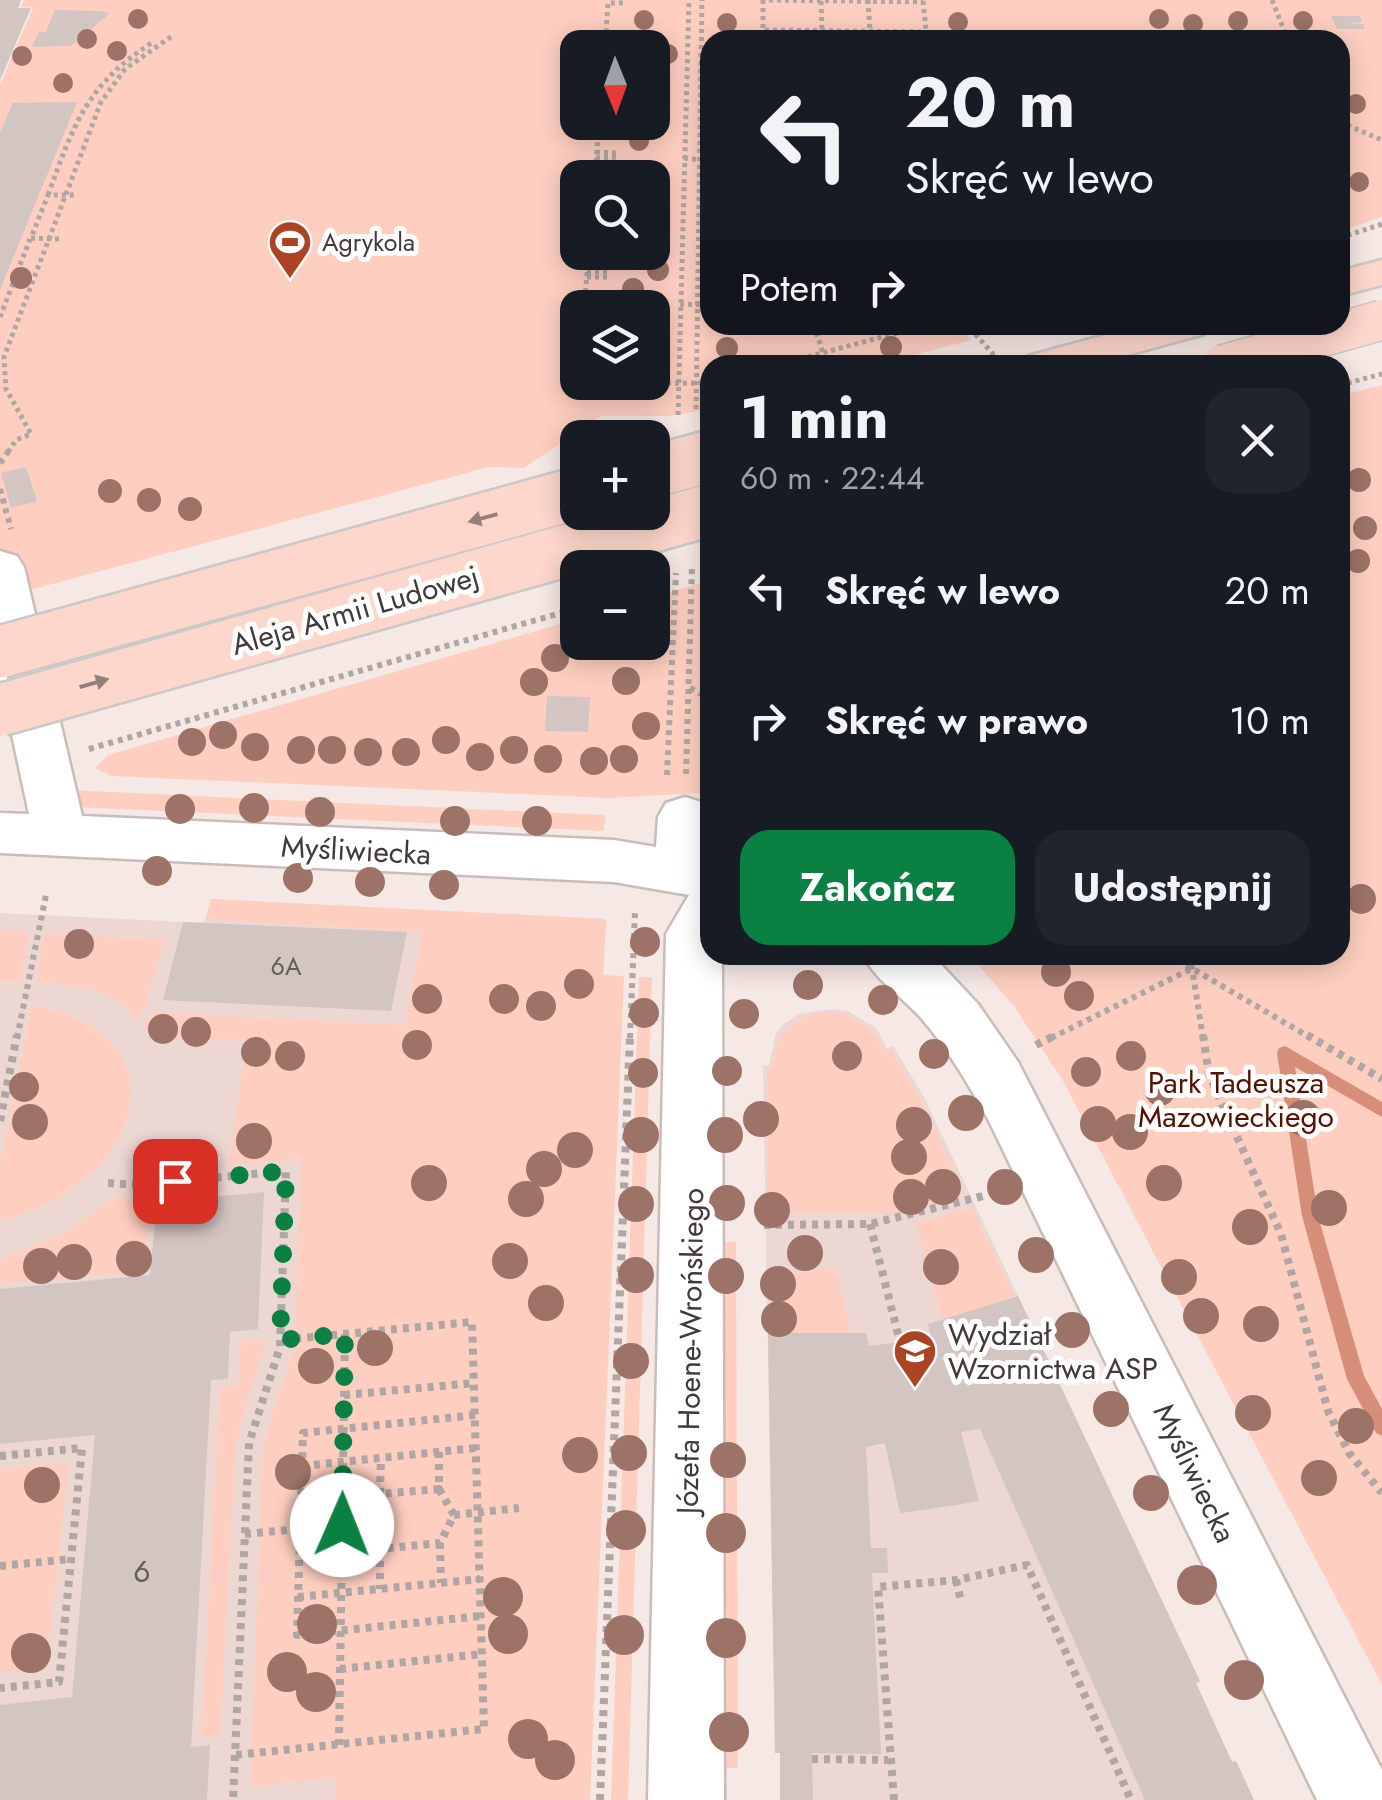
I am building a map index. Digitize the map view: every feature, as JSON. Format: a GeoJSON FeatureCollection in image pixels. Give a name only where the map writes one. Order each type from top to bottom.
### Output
{"type":"FeatureCollection","features":[{"type":"Feature","properties":{"kind":"main road"},"geometry":{"type":"LineString","coordinates":[[1350,281],[1382,272]]}},
{"type":"Feature","properties":{"kind":"main road"},"geometry":{"type":"LineString","coordinates":[[1350,329],[1382,320]]}},
{"type":"Feature","properties":{"kind":"main road"},"geometry":{"type":"LineString","coordinates":[[1080,355],[1152,335]]}},
{"type":"Feature","properties":{"kind":"main road"},"geometry":{"type":"LineString","coordinates":[[1258,355],[1329,335]]}},
{"type":"Feature","properties":{"kind":"main road"},"geometry":{"type":"LineString","coordinates":[[670,467],[700,459]]}},
{"type":"Feature","properties":{"kind":"main road","name":"Aleja Armii Ludowej"},"geometry":{"type":"LineString","coordinates":[[0,652],[560,497]]}},
{"type":"Feature","properties":{"kind":"main road","name":"Aleja Armii Ludowej"},"geometry":{"type":"LineString","coordinates":[[0,710],[700,513]]}},
{"type":"Feature","properties":{"kind":"street"},"geometry":{"type":"LineString","coordinates":[[0,567],[60,836]]}},
{"type":"Feature","properties":{"kind":"street","name":"Józefa Hoene-Wrońskiego"},"geometry":{"type":"LineString","coordinates":[[684,817],[685,887],[696,927],[686,1800]]}},
{"type":"Feature","properties":{"kind":"street","name":"Myśliwiecka"},"geometry":{"type":"LineString","coordinates":[[0,833],[614,861],[685,887]]}},
{"type":"Feature","properties":{"kind":"street","name":"Myśliwiecka"},"geometry":{"type":"LineString","coordinates":[[902,965],[931,989],[956,1018],[1010,1101],[1358,1800]]}},
{"type":"Feature","properties":{"kind":"path"},"geometry":{"type":"LineString","coordinates":[[763,30],[766,0],[923,1],[926,30]]}},
{"type":"Feature","properties":{"kind":"path"},"geometry":{"type":"LineString","coordinates":[[820,0],[822,30]]}},
{"type":"Feature","properties":{"kind":"path"},"geometry":{"type":"LineString","coordinates":[[868,0],[870,30]]}},
{"type":"Feature","properties":{"kind":"path"},"geometry":{"type":"LineString","coordinates":[[1272,0],[1284,30]]}},
{"type":"Feature","properties":{"kind":"path"},"geometry":{"type":"LineString","coordinates":[[606,30],[608,3],[626,3]]}},
{"type":"Feature","properties":{"kind":"path"},"geometry":{"type":"LineString","coordinates":[[0,317],[84,103],[95,84],[136,52],[166,35],[172,36],[133,62],[108,88],[10,338],[3,368],[9,398],[31,434],[16,440],[0,463]]}},
{"type":"Feature","properties":{"kind":"path"},"geometry":{"type":"LineString","coordinates":[[1350,129],[1382,140]]}},
{"type":"Feature","properties":{"kind":"path"},"geometry":{"type":"LineString","coordinates":[[596,160],[597,140]]}},
{"type":"Feature","properties":{"kind":"path"},"geometry":{"type":"LineString","coordinates":[[596,157],[616,158]]}},
{"type":"Feature","properties":{"kind":"path"},"geometry":{"type":"LineString","coordinates":[[684,158],[700,160]]}},
{"type":"Feature","properties":{"kind":"path"},"geometry":{"type":"LineString","coordinates":[[48,195],[76,195]]}},
{"type":"Feature","properties":{"kind":"path"},"geometry":{"type":"LineString","coordinates":[[1350,235],[1382,224]]}},
{"type":"Feature","properties":{"kind":"path"},"geometry":{"type":"LineString","coordinates":[[30,238],[59,238]]}},
{"type":"Feature","properties":{"kind":"path"},"geometry":{"type":"LineString","coordinates":[[587,272],[609,272],[587,272]]}},
{"type":"Feature","properties":{"kind":"path"},"geometry":{"type":"LineString","coordinates":[[586,290],[587,272]]}},
{"type":"Feature","properties":{"kind":"path"},"geometry":{"type":"LineString","coordinates":[[680,304],[700,305]]}},
{"type":"Feature","properties":{"kind":"path"},"geometry":{"type":"LineString","coordinates":[[815,335],[822,353]]}},
{"type":"Feature","properties":{"kind":"path"},"geometry":{"type":"LineString","coordinates":[[814,355],[889,335]]}},
{"type":"Feature","properties":{"kind":"path"},"geometry":{"type":"LineString","coordinates":[[976,335],[993,355]]}},
{"type":"Feature","properties":{"kind":"path"},"geometry":{"type":"LineString","coordinates":[[1350,382],[1382,374]]}},
{"type":"Feature","properties":{"kind":"path"},"geometry":{"type":"LineString","coordinates":[[670,383],[700,383]]}},
{"type":"Feature","properties":{"kind":"path"},"geometry":{"type":"LineString","coordinates":[[46,774],[83,750],[560,613]]}},
{"type":"Feature","properties":{"kind":"path"},"geometry":{"type":"LineString","coordinates":[[690,688],[700,694]]}},
{"type":"Feature","properties":{"kind":"path"},"geometry":{"type":"LineString","coordinates":[[600,1800],[685,887]]}},
{"type":"Feature","properties":{"kind":"path"},"geometry":{"type":"LineString","coordinates":[[0,1121],[38,916],[46,895]]}},
{"type":"Feature","properties":{"kind":"path"},"geometry":{"type":"LineString","coordinates":[[1187,965],[1382,1079]]}},
{"type":"Feature","properties":{"kind":"path"},"geometry":{"type":"LineString","coordinates":[[1192,965],[1209,1075],[1281,1234],[1328,1410],[1349,1452],[1382,1492]]}},
{"type":"Feature","properties":{"kind":"path"},"geometry":{"type":"LineString","coordinates":[[1031,1048],[1192,968]]}},
{"type":"Feature","properties":{"kind":"path"},"geometry":{"type":"LineString","coordinates":[[108,1184],[138,1185],[286,1171],[280,1340],[249,1443],[234,1800]]}},
{"type":"Feature","properties":{"kind":"path"},"geometry":{"type":"LineString","coordinates":[[764,1225],[870,1224],[984,1196]]}},
{"type":"Feature","properties":{"kind":"path"},"geometry":{"type":"LineString","coordinates":[[870,1224],[900,1342]]}},
{"type":"Feature","properties":{"kind":"path"},"geometry":{"type":"LineString","coordinates":[[236,1756],[484,1729],[472,1322],[280,1340]]}},
{"type":"Feature","properties":{"kind":"path"},"geometry":{"type":"LineString","coordinates":[[338,1745],[345,1334]]}},
{"type":"Feature","properties":{"kind":"path"},"geometry":{"type":"LineString","coordinates":[[344,1395],[474,1382]]}},
{"type":"Feature","properties":{"kind":"path"},"geometry":{"type":"LineString","coordinates":[[475,1415],[303,1432],[297,1635],[481,1616]]}},
{"type":"Feature","properties":{"kind":"path"},"geometry":{"type":"LineString","coordinates":[[0,1456],[82,1448],[60,1682],[0,1688]]}},
{"type":"Feature","properties":{"kind":"path"},"geometry":{"type":"LineString","coordinates":[[302,1466],[476,1448]]}},
{"type":"Feature","properties":{"kind":"path"},"geometry":{"type":"LineString","coordinates":[[439,1452],[439,1489],[454,1514]]}},
{"type":"Feature","properties":{"kind":"path"},"geometry":{"type":"LineString","coordinates":[[363,1524],[380,1494],[381,1458]]}},
{"type":"Feature","properties":{"kind":"path"},"geometry":{"type":"LineString","coordinates":[[380,1494],[439,1489]]}},
{"type":"Feature","properties":{"kind":"path"},"geometry":{"type":"LineString","coordinates":[[454,1514],[519,1508]]}},
{"type":"Feature","properties":{"kind":"path"},"geometry":{"type":"LineString","coordinates":[[441,1582],[440,1543],[454,1514]]}},
{"type":"Feature","properties":{"kind":"path"},"geometry":{"type":"LineString","coordinates":[[245,1534],[363,1524]]}},
{"type":"Feature","properties":{"kind":"path"},"geometry":{"type":"LineString","coordinates":[[363,1524],[380,1550],[380,1589]]}},
{"type":"Feature","properties":{"kind":"path"},"geometry":{"type":"LineString","coordinates":[[380,1550],[440,1543]]}},
{"type":"Feature","properties":{"kind":"path"},"geometry":{"type":"LineString","coordinates":[[0,1566],[71,1559]]}},
{"type":"Feature","properties":{"kind":"path"},"geometry":{"type":"LineString","coordinates":[[894,1800],[878,1587],[956,1580],[1027,1565],[1131,1800]]}},
{"type":"Feature","properties":{"kind":"path"},"geometry":{"type":"LineString","coordinates":[[298,1597],[480,1579]]}},
{"type":"Feature","properties":{"kind":"path"},"geometry":{"type":"LineString","coordinates":[[956,1580],[961,1600]]}},
{"type":"Feature","properties":{"kind":"path"},"geometry":{"type":"LineString","coordinates":[[340,1669],[482,1654]]}},
{"type":"Feature","properties":{"kind":"path"},"geometry":{"type":"LineString","coordinates":[[812,1759],[888,1760]]}},
{"type":"Feature","properties":{"kind":"shaded area"},"geometry":{"type":"Polygon","coordinates":[[[211,899],[606,919],[567,1800],[0,1800],[0,913],[204,923],[211,899]]]}},
{"type":"Feature","properties":{"kind":"shaded area","name":"Wydział Wzornictwa ASP"},"geometry":{"type":"Polygon","coordinates":[[[848,1011],[876,1028],[887,1048],[893,1046],[923,1095],[1200,1681],[1196,1684],[1232,1762],[1236,1761],[1254,1800],[780,1800],[780,1753],[775,1753],[763,1066],[769,1065],[776,1033],[785,1023],[799,1014],[848,1011]]]}},
{"type":"Feature","properties":{"kind":"green space","name":"Agrykola"},"geometry":{"type":"Polygon","coordinates":[[[24,0],[1382,0],[1382,217],[1350,228],[1350,30],[700,30],[700,335],[967,335],[971,340],[914,355],[700,355],[700,411],[671,416],[560,420],[560,444],[524,468],[489,467],[0,598],[0,85],[33,8],[21,7],[24,0]]]}},
{"type":"Feature","properties":{"kind":"green space","name":"Park Tadeusza Mazowieckiego"},"geometry":{"type":"Polygon","coordinates":[[[1382,385],[1382,1685],[1063,1081],[1015,1008],[978,965],[1350,965],[1350,393],[1382,385]]]}},
{"type":"Feature","properties":{"kind":"green space"},"geometry":{"type":"Polygon","coordinates":[[[700,583],[700,793],[610,798],[111,776],[95,768],[108,755],[560,624],[560,660],[670,660],[670,592],[700,583]]]}},
{"type":"Feature","properties":{"kind":"green space"},"geometry":{"type":"Polygon","coordinates":[[[68,790],[606,818],[603,831],[75,807],[68,790]]]}},
{"type":"Feature","properties":{"kind":"green space"},"geometry":{"type":"Polygon","coordinates":[[[211,899],[606,919],[603,975],[624,976],[590,1800],[335,1800],[334,1777],[250,1787],[263,1445],[294,1347],[301,1159],[228,1165],[247,1039],[202,1040],[200,1048],[192,1048],[193,1040],[155,1040],[144,1025],[156,1012],[405,1025],[422,932],[206,919],[211,899]]]}},
{"type":"Feature","properties":{"kind":"green space"},"geometry":{"type":"Polygon","coordinates":[[[0,930],[22,931],[28,936],[20,981],[0,982],[0,930]]]}},
{"type":"Feature","properties":{"kind":"green space"},"geometry":{"type":"Polygon","coordinates":[[[44,936],[165,939],[144,1011],[137,1018],[103,994],[77,986],[36,982],[44,936]]]}},
{"type":"Feature","properties":{"kind":"green space"},"geometry":{"type":"Polygon","coordinates":[[[639,977],[652,977],[628,1800],[611,1800],[639,977]]]}},
{"type":"Feature","properties":{"kind":"green space"},"geometry":{"type":"Polygon","coordinates":[[[31,1007],[70,1015],[105,1036],[127,1068],[131,1088],[129,1110],[111,1150],[80,1183],[41,1207],[0,1220],[0,1165],[31,1007]]]}},
{"type":"Feature","properties":{"kind":"green space"},"geometry":{"type":"Polygon","coordinates":[[[832,1012],[857,1020],[885,1053],[891,1051],[920,1098],[964,1193],[894,1214],[768,1210],[767,1068],[773,1069],[778,1044],[789,1027],[807,1017],[832,1012]]]}},
{"type":"Feature","properties":{"kind":"green space"},"geometry":{"type":"Polygon","coordinates":[[[151,1196],[144,1271],[0,1283],[0,1261],[6,1256],[65,1232],[113,1198],[151,1196]]]}},
{"type":"Feature","properties":{"kind":"green space"},"geometry":{"type":"Polygon","coordinates":[[[972,1207],[1014,1297],[942,1320],[916,1223],[972,1207]]]}},
{"type":"Feature","properties":{"kind":"green space"},"geometry":{"type":"Polygon","coordinates":[[[736,1242],[738,1768],[720,1768],[721,1243],[736,1242]]]}},
{"type":"Feature","properties":{"kind":"green space"},"geometry":{"type":"Polygon","coordinates":[[[836,1267],[851,1335],[772,1333],[771,1276],[836,1267]]]}},
{"type":"Feature","properties":{"kind":"green space"},"geometry":{"type":"Polygon","coordinates":[[[267,1338],[236,1441],[220,1735],[201,1737],[220,1387],[238,1385],[241,1341],[267,1338]]]}},
{"type":"Feature","properties":{"kind":"green space"},"geometry":{"type":"Polygon","coordinates":[[[69,1462],[47,1667],[0,1673],[0,1468],[69,1462]]]}},
{"type":"Feature","properties":{"kind":"building"},"geometry":{"type":"Polygon","coordinates":[[[0,0],[21,0],[18,8],[31,8],[0,80],[0,0]]]}},
{"type":"Feature","properties":{"kind":"building"},"geometry":{"type":"Polygon","coordinates":[[[55,10],[109,14],[71,46],[32,47],[39,32],[46,32],[55,10]]]}},
{"type":"Feature","properties":{"kind":"building"},"geometry":{"type":"Polygon","coordinates":[[[1331,16],[1360,16],[1362,22],[1346,23],[1363,24],[1365,29],[1337,29],[1331,16]]]}},
{"type":"Feature","properties":{"kind":"building"},"geometry":{"type":"Polygon","coordinates":[[[77,102],[0,290],[0,132],[13,103],[77,102]]]}},
{"type":"Feature","properties":{"kind":"building"},"geometry":{"type":"Polygon","coordinates":[[[26,467],[37,501],[11,508],[1,473],[26,467]]]}},
{"type":"Feature","properties":{"kind":"building"},"geometry":{"type":"Polygon","coordinates":[[[547,696],[590,697],[588,732],[545,731],[547,696]]]}},
{"type":"Feature","properties":{"kind":"building"},"geometry":{"type":"Polygon","coordinates":[[[183,922],[407,932],[391,1011],[163,1000],[183,922]]]}},
{"type":"Feature","properties":{"kind":"building"},"geometry":{"type":"Polygon","coordinates":[[[264,1192],[258,1329],[230,1332],[228,1379],[211,1380],[191,1747],[210,1745],[207,1800],[0,1800],[0,1705],[72,1697],[95,1435],[0,1444],[0,1289],[150,1275],[157,1202],[264,1192]]]}},
{"type":"Feature","properties":{"kind":"building"},"geometry":{"type":"Polygon","coordinates":[[[1018,1296],[1200,1681],[1196,1683],[1232,1762],[1236,1761],[1254,1800],[1145,1800],[980,1429],[961,1432],[979,1501],[957,1505],[900,1513],[885,1443],[866,1447],[871,1548],[887,1548],[888,1573],[872,1573],[881,1754],[812,1753],[813,1800],[780,1800],[780,1753],[775,1753],[768,1333],[866,1333],[869,1346],[900,1342],[931,1337],[928,1324],[1018,1296]]]}},
{"type":"Feature","properties":{"kind":"waterway"},"geometry":{"type":"LineString","coordinates":[[1382,1110],[1285,1053],[1310,1216],[1356,1379],[1382,1427]]}},
{"type":"Feature","properties":{"kind":"place","name":"Agrykola"},"geometry":{"type":"Point","coordinates":[290,280]}},
{"type":"Feature","properties":{"kind":"place","name":"Wydział Wzornictwa ASP"},"geometry":{"type":"Point","coordinates":[915,1389]}},
{"type":"Feature","properties":{"kind":"route"},"geometry":{"type":"LineString","coordinates":[[175,1181],[286,1171],[280,1340],[345,1334],[342,1525]]}}]}
